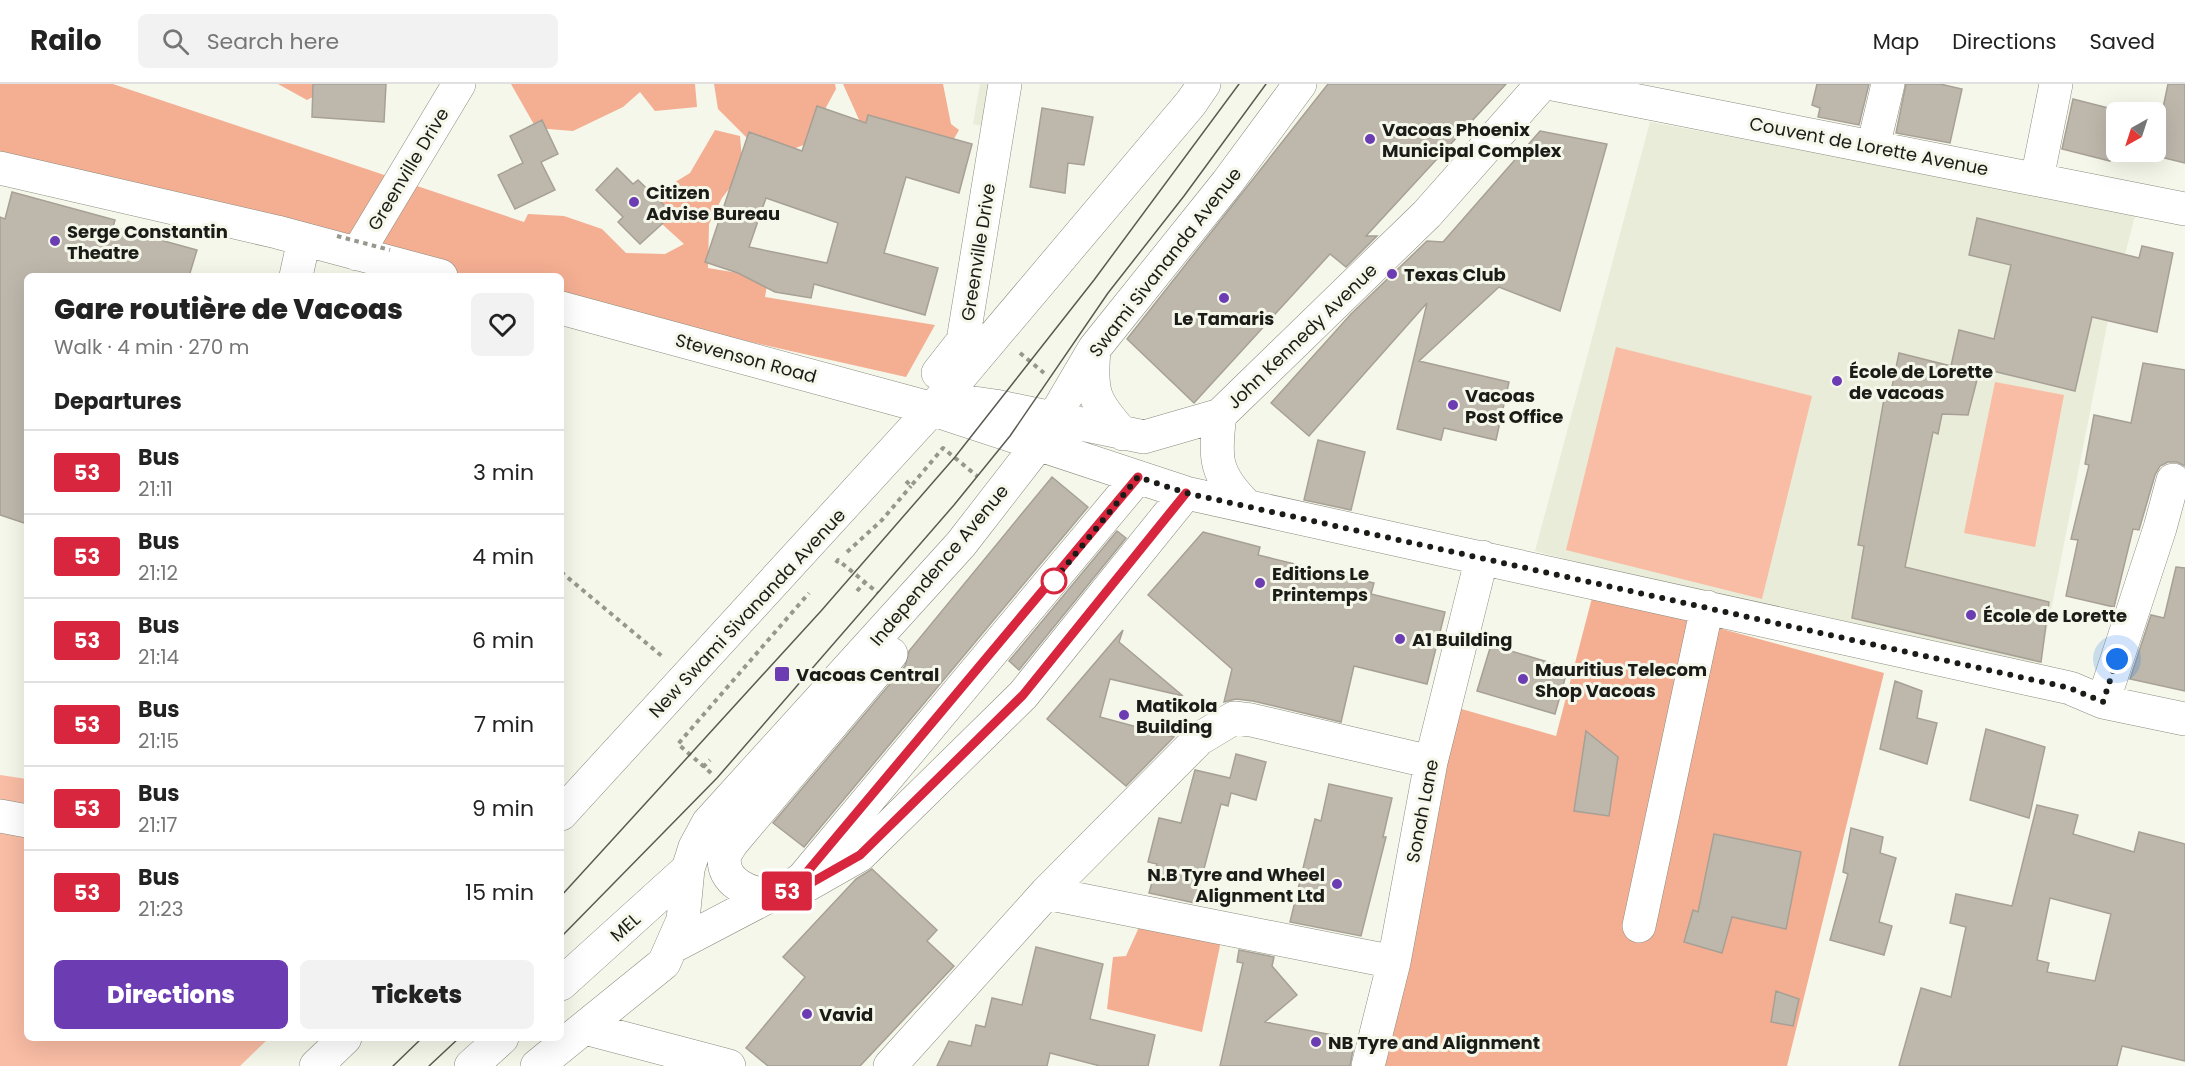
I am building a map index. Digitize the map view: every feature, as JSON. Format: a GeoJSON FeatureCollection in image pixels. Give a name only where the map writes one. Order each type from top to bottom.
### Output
{"type":"FeatureCollection","features":[{"type":"Feature","properties":{"kind":"street","name":"Greenville Drive"},"geometry":{"type":"LineString","coordinates":[[347,245],[459,84]]}},
{"type":"Feature","properties":{"kind":"street","name":"Greenville Drive"},"geometry":{"type":"LineString","coordinates":[[927,404],[963,341],[1005,84]]}},
{"type":"Feature","properties":{"kind":"street"},"geometry":{"type":"LineString","coordinates":[[1204,84],[1191,103],[927,404],[1037,446],[1186,493],[2070,688],[2103,702],[2185,719]]}},
{"type":"Feature","properties":{"kind":"street","name":"Swami Sivananda Avenue"},"geometry":{"type":"LineString","coordinates":[[1037,446],[1094,350],[1227,183],[1300,84]]}},
{"type":"Feature","properties":{"kind":"street","name":"John Kennedy Avenue"},"geometry":{"type":"LineString","coordinates":[[927,404],[1061,405],[1123,434],[1144,436],[1220,415],[1427,213],[1542,84]]}},
{"type":"Feature","properties":{"kind":"street","name":"Couvent de Lorette Avenue"},"geometry":{"type":"LineString","coordinates":[[1553,84],[2185,209]]}},
{"type":"Feature","properties":{"kind":"street"},"geometry":{"type":"LineString","coordinates":[[1874,147],[1888,84]]}},
{"type":"Feature","properties":{"kind":"street"},"geometry":{"type":"LineString","coordinates":[[2037,179],[2056,84]]}},
{"type":"Feature","properties":{"kind":"street"},"geometry":{"type":"LineString","coordinates":[[0,168],[304,240],[347,245],[432,273]]}},
{"type":"Feature","properties":{"kind":"street"},"geometry":{"type":"LineString","coordinates":[[297,273],[304,240]]}},
{"type":"Feature","properties":{"kind":"street","name":"Stevenson Road"},"geometry":{"type":"LineString","coordinates":[[564,309],[927,404]]}},
{"type":"Feature","properties":{"kind":"street"},"geometry":{"type":"LineString","coordinates":[[1094,350],[1091,381],[1100,409],[1123,434]]}},
{"type":"Feature","properties":{"kind":"street","name":"New Swami Sivananda Avenue"},"geometry":{"type":"LineString","coordinates":[[564,811],[885,464],[927,404]]}},
{"type":"Feature","properties":{"kind":"street"},"geometry":{"type":"LineString","coordinates":[[1220,415],[1217,454],[1221,471],[1227,485],[1246,505]]}},
{"type":"Feature","properties":{"kind":"street","name":"Independence Avenue"},"geometry":{"type":"LineString","coordinates":[[537,1066],[649,978],[664,963],[674,946],[683,920],[688,869],[695,848],[708,823],[961,544],[1037,446]]}},
{"type":"Feature","properties":{"kind":"street"},"geometry":{"type":"LineString","coordinates":[[674,946],[788,888],[802,878],[1138,477]]}},
{"type":"Feature","properties":{"kind":"street"},"geometry":{"type":"LineString","coordinates":[[2103,702],[2160,528],[2173,480]]}},
{"type":"Feature","properties":{"kind":"street"},"geometry":{"type":"LineString","coordinates":[[1010,481],[983,545],[725,855],[731,878],[741,888],[755,893],[773,894],[802,888],[860,855],[1023,695],[1186,493]]}},
{"type":"Feature","properties":{"kind":"street","name":"Sonah Lane"},"geometry":{"type":"LineString","coordinates":[[1368,1066],[1394,962],[1431,762],[1482,557]]}},
{"type":"Feature","properties":{"kind":"street"},"geometry":{"type":"LineString","coordinates":[[1639,926],[1707,607]]}},
{"type":"Feature","properties":{"kind":"street"},"geometry":{"type":"LineString","coordinates":[[890,1066],[1046,893],[1199,739],[1234,718],[1431,762]]}},
{"type":"Feature","properties":{"kind":"street"},"geometry":{"type":"LineString","coordinates":[[0,816],[24,820]]}},
{"type":"Feature","properties":{"kind":"street","name":"MEL"},"geometry":{"type":"LineString","coordinates":[[564,981],[688,869]]}},
{"type":"Feature","properties":{"kind":"street"},"geometry":{"type":"LineString","coordinates":[[1046,893],[1394,962]]}},
{"type":"Feature","properties":{"kind":"street"},"geometry":{"type":"LineString","coordinates":[[585,1028],[729,1066]]}},
{"type":"Feature","properties":{"kind":"street"},"geometry":{"type":"LineString","coordinates":[[316,1066],[342,1041]]}},
{"type":"Feature","properties":{"kind":"street"},"geometry":{"type":"LineString","coordinates":[[471,1066],[499,1041]]}},
{"type":"Feature","properties":{"kind":"path"},"geometry":{"type":"LineString","coordinates":[[347,245],[390,250]]}},
{"type":"Feature","properties":{"kind":"path"},"geometry":{"type":"LineString","coordinates":[[1012,361],[1019,353],[1061,405]]}},
{"type":"Feature","properties":{"kind":"path"},"geometry":{"type":"LineString","coordinates":[[831,568],[882,520],[911,486]]}},
{"type":"Feature","properties":{"kind":"path"},"geometry":{"type":"LineString","coordinates":[[838,560],[885,599]]}},
{"type":"Feature","properties":{"kind":"path"},"geometry":{"type":"LineString","coordinates":[[564,574],[666,659]]}},
{"type":"Feature","properties":{"kind":"path"},"geometry":{"type":"LineString","coordinates":[[857,591],[865,582]]}},
{"type":"Feature","properties":{"kind":"path"},"geometry":{"type":"LineString","coordinates":[[734,793],[678,744],[815,586]]}},
{"type":"Feature","properties":{"kind":"path"},"geometry":{"type":"LineString","coordinates":[[704,767],[710,760]]}},
{"type":"Feature","properties":{"kind":"shaded area"},"geometry":{"type":"Polygon","coordinates":[[[0,84],[113,84],[524,222],[528,214],[564,216],[602,229],[626,253],[665,254],[684,244],[662,224],[646,200],[690,173],[715,130],[740,136],[743,171],[722,198],[709,224],[708,268],[738,273],[756,270],[767,285],[765,297],[935,325],[906,377],[564,300],[564,273],[443,273],[357,254],[0,151],[0,84]]]}},
{"type":"Feature","properties":{"kind":"shaded area"},"geometry":{"type":"Polygon","coordinates":[[[278,84],[331,84],[328,89],[307,100],[278,84]]]}},
{"type":"Feature","properties":{"kind":"shaded area"},"geometry":{"type":"Polygon","coordinates":[[[511,84],[695,84],[697,107],[655,111],[640,92],[623,107],[573,131],[536,128],[511,84]]]}},
{"type":"Feature","properties":{"kind":"shaded area"},"geometry":{"type":"Polygon","coordinates":[[[714,84],[835,84],[836,89],[806,144],[775,156],[750,141],[718,109],[714,84]]]}},
{"type":"Feature","properties":{"kind":"shaded area"},"geometry":{"type":"Polygon","coordinates":[[[843,84],[943,84],[951,124],[959,130],[944,156],[861,124],[843,84]]]}},
{"type":"Feature","properties":{"kind":"shaded area"},"geometry":{"type":"Polygon","coordinates":[[[980,84],[992,84],[985,127],[973,124],[980,84]]]}},
{"type":"Feature","properties":{"kind":"shaded area","name":"École de Lorette de vacoas"},"geometry":{"type":"Polygon","coordinates":[[[1650,122],[2136,212],[2108,320],[2040,666],[1785,617],[1535,551],[1650,122]]]}},
{"type":"Feature","properties":{"kind":"shaded area"},"geometry":{"type":"Polygon","coordinates":[[[1616,347],[1812,396],[1762,599],[1566,550],[1616,347]]]}},
{"type":"Feature","properties":{"kind":"shaded area"},"geometry":{"type":"Polygon","coordinates":[[[1995,382],[2064,395],[2035,547],[1964,533],[1995,382]]]}},
{"type":"Feature","properties":{"kind":"shaded area"},"geometry":{"type":"Polygon","coordinates":[[[1593,594],[1884,673],[1787,1066],[1384,1066],[1458,708],[1556,736],[1593,594]]]}},
{"type":"Feature","properties":{"kind":"shaded area"},"geometry":{"type":"Polygon","coordinates":[[[0,775],[24,779],[24,1041],[266,1041],[240,1066],[0,1066],[0,775]]]}},
{"type":"Feature","properties":{"kind":"shaded area"},"geometry":{"type":"Polygon","coordinates":[[[1140,925],[1222,936],[1202,1032],[1107,1009],[1113,957],[1126,956],[1140,925]]]}},
{"type":"Feature","properties":{"kind":"building"},"geometry":{"type":"Polygon","coordinates":[[[313,84],[386,84],[384,122],[312,117],[313,84]]]}},
{"type":"Feature","properties":{"kind":"building"},"geometry":{"type":"Polygon","coordinates":[[[1328,84],[1506,84],[1366,236],[1377,236],[1346,267],[1330,254],[1194,403],[1127,339],[1328,84]]]}},
{"type":"Feature","properties":{"kind":"building"},"geometry":{"type":"Polygon","coordinates":[[[1817,84],[1869,84],[1859,125],[1818,117],[1820,108],[1812,105],[1817,84]]]}},
{"type":"Feature","properties":{"kind":"building"},"geometry":{"type":"Polygon","coordinates":[[[1906,84],[1940,84],[1962,89],[1950,143],[1896,133],[1906,84]]]}},
{"type":"Feature","properties":{"kind":"building"},"geometry":{"type":"Polygon","coordinates":[[[2168,84],[2185,84],[2185,163],[2166,158],[2164,102],[2168,84]]]}},
{"type":"Feature","properties":{"kind":"building"},"geometry":{"type":"Polygon","coordinates":[[[2073,99],[2106,107],[2106,160],[2062,149],[2073,99]]]}},
{"type":"Feature","properties":{"kind":"building"},"geometry":{"type":"Polygon","coordinates":[[[817,106],[866,123],[868,115],[972,144],[959,193],[906,177],[884,253],[938,268],[925,315],[814,284],[811,298],[775,292],[738,273],[705,262],[749,132],[802,151],[817,106]],[[766,198],[749,247],[827,263],[838,223],[766,198]]]}},
{"type":"Feature","properties":{"kind":"building"},"geometry":{"type":"Polygon","coordinates":[[[1042,108],[1093,117],[1084,165],[1068,163],[1065,193],[1030,187],[1042,108]]]}},
{"type":"Feature","properties":{"kind":"building"},"geometry":{"type":"Polygon","coordinates":[[[542,120],[558,154],[541,162],[555,190],[515,209],[498,175],[523,163],[510,136],[542,120]]]}},
{"type":"Feature","properties":{"kind":"building"},"geometry":{"type":"Polygon","coordinates":[[[1540,131],[1607,144],[1560,311],[1499,287],[1419,361],[1509,382],[1496,440],[1444,428],[1441,440],[1397,429],[1427,303],[1309,436],[1271,403],[1351,314],[1427,241],[1443,242],[1540,131]]]}},
{"type":"Feature","properties":{"kind":"building","name":"Citizen Advise Bureau"},"geometry":{"type":"Polygon","coordinates":[[[617,168],[633,184],[638,180],[673,214],[640,244],[618,222],[623,217],[596,190],[617,168]]]}},
{"type":"Feature","properties":{"kind":"building","name":"Serge Constantin Theatre"},"geometry":{"type":"Polygon","coordinates":[[[12,192],[115,220],[113,227],[197,250],[190,273],[24,273],[24,523],[0,515],[0,217],[5,219],[12,192]]]}},
{"type":"Feature","properties":{"kind":"building"},"geometry":{"type":"Polygon","coordinates":[[[1977,218],[2139,258],[2142,246],[2173,253],[2157,332],[2092,317],[2075,391],[1980,368],[1968,415],[1942,414],[1938,434],[1933,432],[1905,567],[2049,602],[2041,662],[1852,618],[1864,546],[1858,545],[1884,399],[1890,397],[1899,353],[1951,366],[1959,330],[1994,339],[2011,265],[1969,255],[1977,218]]]}},
{"type":"Feature","properties":{"kind":"building"},"geometry":{"type":"Polygon","coordinates":[[[2143,363],[2185,370],[2185,466],[2177,462],[2168,462],[2160,466],[2155,475],[2139,530],[2133,529],[2114,607],[2066,596],[2078,540],[2071,539],[2089,465],[2085,464],[2094,415],[2131,423],[2143,363]]]}},
{"type":"Feature","properties":{"kind":"building"},"geometry":{"type":"Polygon","coordinates":[[[1318,440],[1365,452],[1351,510],[1304,500],[1318,440]]]}},
{"type":"Feature","properties":{"kind":"building"},"geometry":{"type":"Polygon","coordinates":[[[1052,477],[1088,507],[804,847],[773,823],[905,666],[909,651],[1052,477]]]}},
{"type":"Feature","properties":{"kind":"building"},"geometry":{"type":"Polygon","coordinates":[[[1117,531],[1126,538],[1019,670],[1009,661],[1117,531]]]}},
{"type":"Feature","properties":{"kind":"building"},"geometry":{"type":"Polygon","coordinates":[[[1203,532],[1260,547],[1258,555],[1374,583],[1371,594],[1445,612],[1427,684],[1354,666],[1341,722],[1253,701],[1236,699],[1224,702],[1232,669],[1148,595],[1203,532]]]}},
{"type":"Feature","properties":{"kind":"building"},"geometry":{"type":"Polygon","coordinates":[[[2176,567],[2185,568],[2185,691],[2130,679],[2151,615],[2164,618],[2176,567]]]}},
{"type":"Feature","properties":{"kind":"building","name":"Matikola Building"},"geometry":{"type":"Polygon","coordinates":[[[1123,630],[1119,642],[1183,696],[1110,679],[1100,717],[1174,737],[1126,786],[1047,719],[1123,630]]]}},
{"type":"Feature","properties":{"kind":"building","name":"Mauritius Telecom Shop Vacoas"},"geometry":{"type":"Polygon","coordinates":[[[1491,645],[1568,668],[1555,714],[1477,691],[1491,645]]]}},
{"type":"Feature","properties":{"kind":"building"},"geometry":{"type":"Polygon","coordinates":[[[1895,681],[1922,691],[1917,718],[1937,723],[1927,764],[1880,749],[1895,681]]]}},
{"type":"Feature","properties":{"kind":"building"},"geometry":{"type":"Polygon","coordinates":[[[1986,729],[2045,747],[2029,818],[1970,800],[1986,729]]]}},
{"type":"Feature","properties":{"kind":"building"},"geometry":{"type":"Polygon","coordinates":[[[1586,731],[1618,757],[1609,816],[1574,811],[1586,731]]]}},
{"type":"Feature","properties":{"kind":"building"},"geometry":{"type":"Polygon","coordinates":[[[1236,754],[1266,762],[1256,800],[1231,793],[1228,806],[1221,804],[1195,903],[1149,893],[1157,864],[1148,862],[1159,818],[1181,823],[1195,770],[1230,778],[1236,754]]]}},
{"type":"Feature","properties":{"kind":"building","name":"N.B Tyre and Wheel Alignment Ltd"},"geometry":{"type":"Polygon","coordinates":[[[1329,784],[1392,798],[1383,837],[1386,837],[1361,936],[1290,922],[1315,819],[1321,821],[1329,784]]]}},
{"type":"Feature","properties":{"kind":"building"},"geometry":{"type":"Polygon","coordinates":[[[2037,805],[2078,815],[2073,834],[2134,852],[2139,832],[2185,844],[2185,1061],[2122,1046],[2117,1066],[1899,1066],[1921,988],[1951,997],[1966,927],[1950,923],[1956,894],[2012,906],[2037,805]],[[2050,898],[2037,960],[2049,963],[2047,972],[2095,981],[2111,914],[2050,898]]]}},
{"type":"Feature","properties":{"kind":"building"},"geometry":{"type":"Polygon","coordinates":[[[1851,828],[1883,837],[1880,853],[1896,858],[1879,922],[1892,926],[1884,955],[1830,940],[1848,874],[1843,872],[1851,828]]]}},
{"type":"Feature","properties":{"kind":"building"},"geometry":{"type":"Polygon","coordinates":[[[1714,834],[1801,852],[1786,929],[1732,917],[1722,953],[1684,942],[1693,910],[1698,912],[1714,834]]]}},
{"type":"Feature","properties":{"kind":"building"},"geometry":{"type":"Polygon","coordinates":[[[872,869],[937,930],[927,941],[954,966],[860,1066],[768,1066],[746,1048],[805,977],[783,957],[856,879],[872,869]]]}},
{"type":"Feature","properties":{"kind":"building"},"geometry":{"type":"Polygon","coordinates":[[[1036,947],[1103,964],[1090,1019],[1155,1035],[1148,1066],[1100,1066],[1050,1053],[1047,1066],[937,1066],[949,1041],[971,1046],[976,1025],[985,1027],[992,998],[1022,1005],[1036,947]]]}},
{"type":"Feature","properties":{"kind":"building"},"geometry":{"type":"Polygon","coordinates":[[[1239,950],[1274,957],[1272,966],[1297,995],[1265,1022],[1348,1038],[1354,1045],[1350,1066],[1220,1066],[1243,963],[1237,962],[1239,950]]]}},
{"type":"Feature","properties":{"kind":"building"},"geometry":{"type":"Polygon","coordinates":[[[1776,991],[1799,999],[1793,1026],[1771,1022],[1776,991]]]}},
{"type":"Feature","properties":{"kind":"tram line"},"geometry":{"type":"LineString","coordinates":[[564,893],[821,611],[955,457],[1094,280],[1239,84]]}},
{"type":"Feature","properties":{"kind":"tram line"},"geometry":{"type":"LineString","coordinates":[[564,934],[717,778],[954,505],[1010,436],[1108,293],[1184,196],[1266,84]]}},
{"type":"Feature","properties":{"kind":"tram line"},"geometry":{"type":"LineString","coordinates":[[393,1066],[419,1041]]}},
{"type":"Feature","properties":{"kind":"tram line"},"geometry":{"type":"LineString","coordinates":[[429,1066],[456,1041]]}},
{"type":"Feature","properties":{"kind":"bus line","name":"53"},"geometry":{"type":"LineString","coordinates":[[1138,477],[989,658],[802,878],[788,888],[773,894],[802,888],[860,855],[1023,695],[1186,493]]}},
{"type":"Feature","properties":{"kind":"place","name":"Vacoas Phoenix Municipal Complex"},"geometry":{"type":"Point","coordinates":[1370,139]}},
{"type":"Feature","properties":{"kind":"place","name":"Citizen Advise Bureau"},"geometry":{"type":"Point","coordinates":[634,202]}},
{"type":"Feature","properties":{"kind":"place","name":"Serge Constantin Theatre"},"geometry":{"type":"Point","coordinates":[55,241]}},
{"type":"Feature","properties":{"kind":"place","name":"Texas Club"},"geometry":{"type":"Point","coordinates":[1392,274]}},
{"type":"Feature","properties":{"kind":"place","name":"Le Tamaris"},"geometry":{"type":"Point","coordinates":[1224,298]}},
{"type":"Feature","properties":{"kind":"place","name":"École de Lorette de vacoas"},"geometry":{"type":"Point","coordinates":[1837,381]}},
{"type":"Feature","properties":{"kind":"place","name":"Vacoas Post Office"},"geometry":{"type":"Point","coordinates":[1453,405]}},
{"type":"Feature","properties":{"kind":"place","name":"Editions Le Printemps"},"geometry":{"type":"Point","coordinates":[1260,583]}},
{"type":"Feature","properties":{"kind":"place","name":"École de Lorette"},"geometry":{"type":"Point","coordinates":[1971,615]}},
{"type":"Feature","properties":{"kind":"place","name":"A1 Building"},"geometry":{"type":"Point","coordinates":[1400,639]}},
{"type":"Feature","properties":{"kind":"place","name":"Vacoas Central"},"geometry":{"type":"Point","coordinates":[782,674]}},
{"type":"Feature","properties":{"kind":"place","name":"Mauritius Telecom Shop Vacoas"},"geometry":{"type":"Point","coordinates":[1523,679]}},
{"type":"Feature","properties":{"kind":"place","name":"Matikola Building"},"geometry":{"type":"Point","coordinates":[1124,715]}},
{"type":"Feature","properties":{"kind":"place","name":"N.B Tyre and Wheel Alignment Ltd"},"geometry":{"type":"Point","coordinates":[1337,884]}},
{"type":"Feature","properties":{"kind":"place","name":"Vavid"},"geometry":{"type":"Point","coordinates":[807,1014]}},
{"type":"Feature","properties":{"kind":"place","name":"NB Tyre and Alignment"},"geometry":{"type":"Point","coordinates":[1316,1042]}},
{"type":"Feature","properties":{"kind":"route"},"geometry":{"type":"LineString","coordinates":[[1054,581],[1051,584],[1138,477],[1186,493],[2070,688],[2103,702],[2117,659]]}}]}
